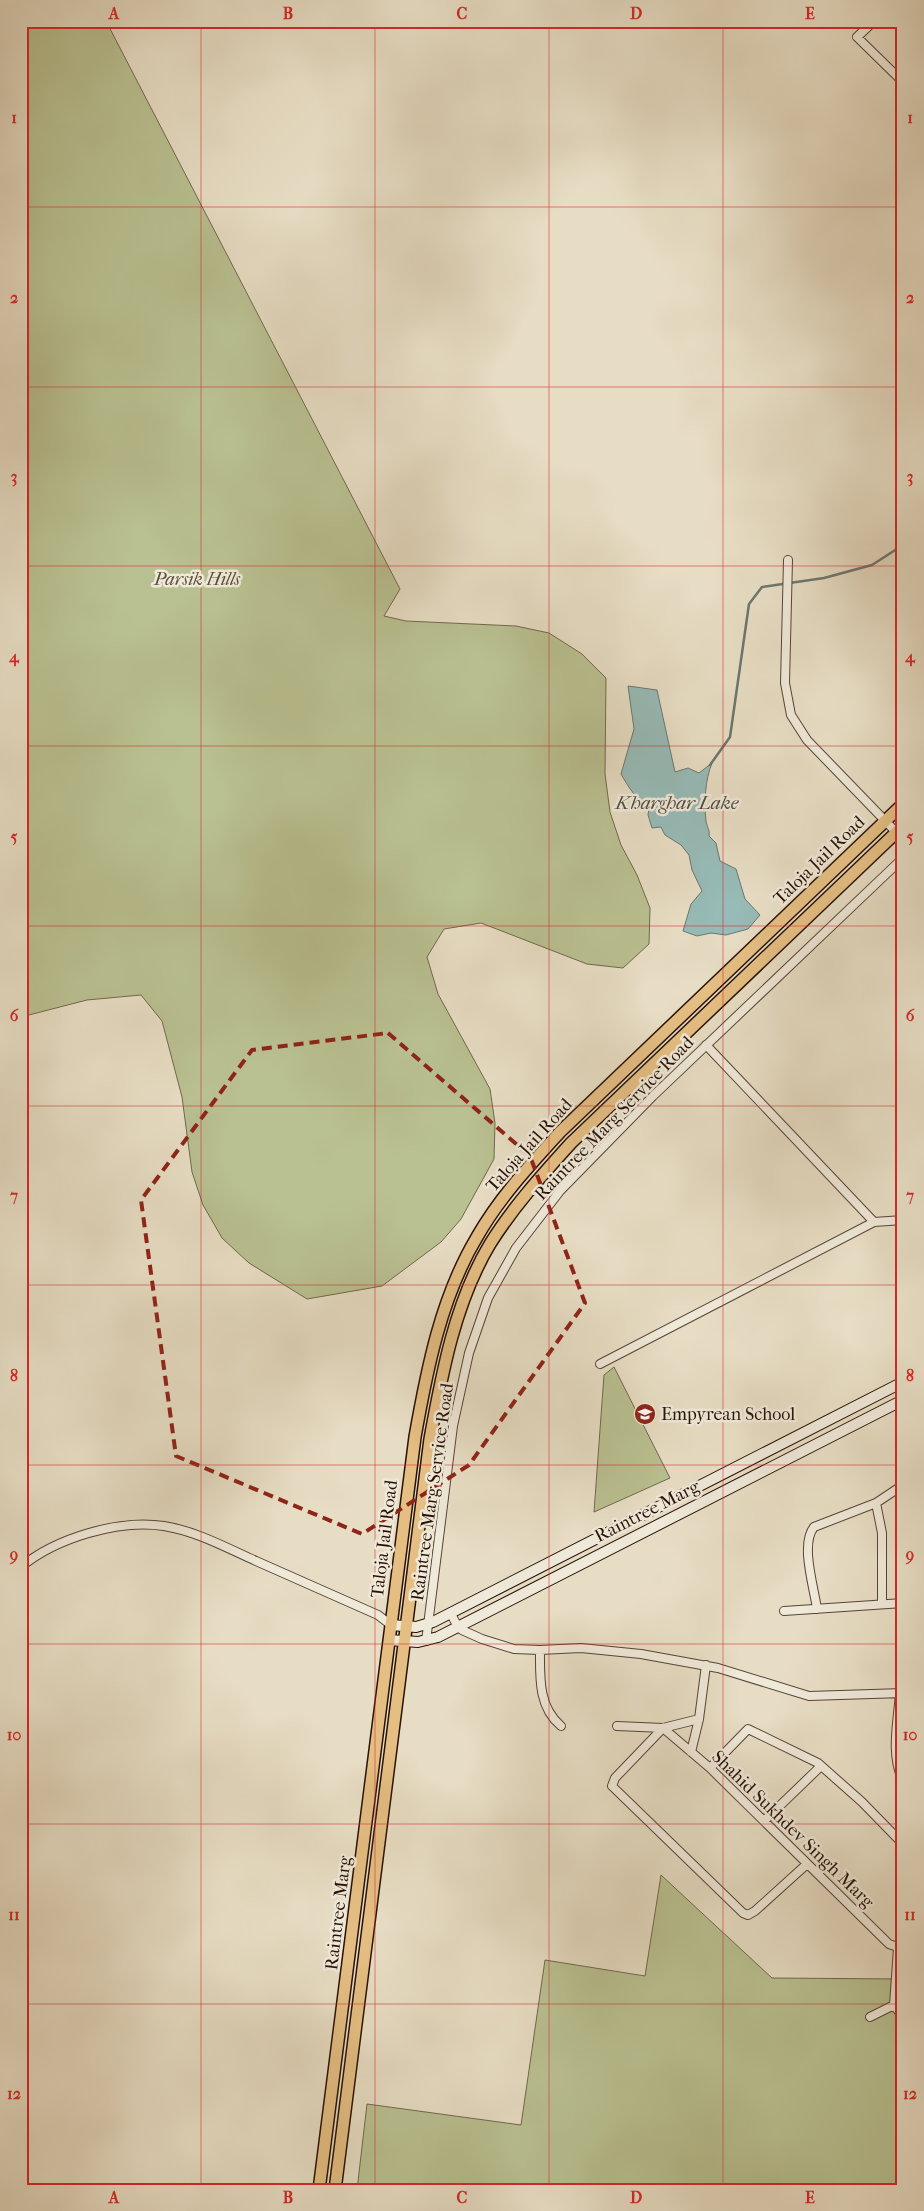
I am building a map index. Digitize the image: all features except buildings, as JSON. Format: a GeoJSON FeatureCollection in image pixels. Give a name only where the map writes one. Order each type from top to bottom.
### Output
{"type":"FeatureCollection","features":[{"type":"Feature","properties":{"kind":"main road","name":"Taloja Jail Road"},"geometry":{"type":"LineString","coordinates":[[391,1626],[409,1479],[422,1400],[439,1328],[449,1296],[477,1237],[524,1171],[560,1132],[903,804]]}},
{"type":"Feature","properties":{"kind":"main road","name":"Taloja Jail Road"},"geometry":{"type":"LineString","coordinates":[[406,1627],[424,1481],[435,1411],[454,1332],[476,1272],[490,1245],[536,1181],[571,1143],[899,829]]}},
{"type":"Feature","properties":{"kind":"main road","name":"Raintree Marg"},"geometry":{"type":"LineString","coordinates":[[319,2190],[391,1626],[406,1627],[427,1624],[450,1614],[903,1382]]}},
{"type":"Feature","properties":{"kind":"main road","name":"Raintree Marg"},"geometry":{"type":"LineString","coordinates":[[389,1640],[404,1642],[426,1641],[458,1627],[903,1400]]}},
{"type":"Feature","properties":{"kind":"main road","name":"Raintree Marg"},"geometry":{"type":"LineString","coordinates":[[335,2190],[406,1627]]}},
{"type":"Feature","properties":{"kind":"street"},"geometry":{"type":"LineString","coordinates":[[874,21],[857,37],[903,82]]}},
{"type":"Feature","properties":{"kind":"street"},"geometry":{"type":"LineString","coordinates":[[788,560],[785,683],[791,715],[807,740],[885,821],[899,829]]}},
{"type":"Feature","properties":{"kind":"street","name":"Raintree Marg Service Road"},"geometry":{"type":"LineString","coordinates":[[426,1641],[453,1426],[469,1353],[488,1298],[516,1248],[560,1191],[706,1045],[903,858]]}},
{"type":"Feature","properties":{"kind":"street"},"geometry":{"type":"LineString","coordinates":[[706,1045],[874,1222]]}},
{"type":"Feature","properties":{"kind":"street"},"geometry":{"type":"LineString","coordinates":[[600,1364],[874,1222],[903,1220]]}},
{"type":"Feature","properties":{"kind":"street"},"geometry":{"type":"LineString","coordinates":[[817,1609],[807,1542],[810,1532],[814,1527],[876,1503],[903,1484]]}},
{"type":"Feature","properties":{"kind":"street"},"geometry":{"type":"LineString","coordinates":[[876,1503],[882,1533],[882,1604]]}},
{"type":"Feature","properties":{"kind":"street"},"geometry":{"type":"LineString","coordinates":[[21,1567],[30,1560],[79,1535],[122,1525],[164,1526],[202,1536],[378,1615],[391,1626]]}},
{"type":"Feature","properties":{"kind":"street"},"geometry":{"type":"LineString","coordinates":[[784,1611],[903,1603]]}},
{"type":"Feature","properties":{"kind":"street"},"geometry":{"type":"LineString","coordinates":[[450,1614],[458,1627],[482,1639],[514,1649],[606,1649],[706,1665],[810,1696],[901,1693],[895,1755],[897,1768],[903,1781]]}},
{"type":"Feature","properties":{"kind":"street"},"geometry":{"type":"LineString","coordinates":[[540,1650],[540,1680],[544,1701],[553,1720],[561,1726]]}},
{"type":"Feature","properties":{"kind":"street"},"geometry":{"type":"LineString","coordinates":[[691,1752],[699,1720],[706,1665]]}},
{"type":"Feature","properties":{"kind":"street"},"geometry":{"type":"LineString","coordinates":[[617,1726],[663,1728],[699,1720]]}},
{"type":"Feature","properties":{"kind":"street"},"geometry":{"type":"LineString","coordinates":[[663,1728],[615,1778],[612,1786],[743,1914],[748,1915],[755,1911],[807,1864]]}},
{"type":"Feature","properties":{"kind":"street","name":"Shahid Sukhdev Singh Marg"},"geometry":{"type":"LineString","coordinates":[[663,1728],[710,1768],[889,1944],[901,1949]]}},
{"type":"Feature","properties":{"kind":"street"},"geometry":{"type":"LineString","coordinates":[[710,1768],[748,1729],[821,1766],[862,1802],[903,1844]]}},
{"type":"Feature","properties":{"kind":"street"},"geometry":{"type":"LineString","coordinates":[[764,1821],[821,1766]]}},
{"type":"Feature","properties":{"kind":"street"},"geometry":{"type":"LineString","coordinates":[[903,1838],[903,1844]]}},
{"type":"Feature","properties":{"kind":"street"},"geometry":{"type":"LineString","coordinates":[[901,1949],[894,2005],[903,2017]]}},
{"type":"Feature","properties":{"kind":"street"},"geometry":{"type":"LineString","coordinates":[[870,2017],[894,2005]]}},
{"type":"Feature","properties":{"kind":"highlighted area"},"geometry":{"type":"Polygon","coordinates":[[[388,1033],[530,1156],[585,1303],[469,1465],[362,1534],[176,1456],[141,1200],[252,1050],[388,1033]]]}},
{"type":"Feature","properties":{"kind":"green space","name":"Parsik Hills"},"geometry":{"type":"Polygon","coordinates":[[[21,21],[106,21],[400,589],[384,616],[406,621],[516,626],[549,633],[582,654],[606,678],[605,774],[610,812],[621,845],[637,875],[650,908],[649,944],[623,968],[587,964],[481,923],[444,929],[427,957],[438,994],[490,1089],[495,1123],[494,1159],[461,1219],[441,1242],[382,1286],[307,1299],[249,1263],[222,1238],[203,1205],[192,1172],[182,1097],[162,1021],[141,995],[87,1000],[21,1017],[21,21]]]}},
{"type":"Feature","properties":{"kind":"green space"},"geometry":{"type":"Polygon","coordinates":[[[614,1367],[670,1478],[594,1512],[604,1375],[614,1367]]]}},
{"type":"Feature","properties":{"kind":"green space"},"geometry":{"type":"Polygon","coordinates":[[[661,1875],[772,1978],[903,1979],[903,2190],[357,2190],[367,2104],[521,2125],[545,1960],[645,1976],[661,1875]]]}},
{"type":"Feature","properties":{"kind":"water","name":"Kharghar Lake"},"geometry":{"type":"Polygon","coordinates":[[[628,686],[657,690],[675,772],[688,768],[699,773],[712,763],[706,784],[705,799],[709,836],[716,843],[720,861],[736,869],[745,899],[760,915],[748,929],[726,935],[711,933],[697,936],[683,931],[691,904],[702,891],[692,870],[689,855],[681,845],[665,835],[661,827],[652,828],[648,815],[649,808],[637,798],[621,774],[634,729],[628,686]]]}},
{"type":"Feature","properties":{"kind":"waterway"},"geometry":{"type":"LineString","coordinates":[[710,765],[730,737],[749,604],[762,587],[824,578],[872,565],[903,545]]}},
{"type":"Feature","properties":{"kind":"place","name":"Empyrean School"},"geometry":{"type":"Point","coordinates":[645,1414]}}]}
